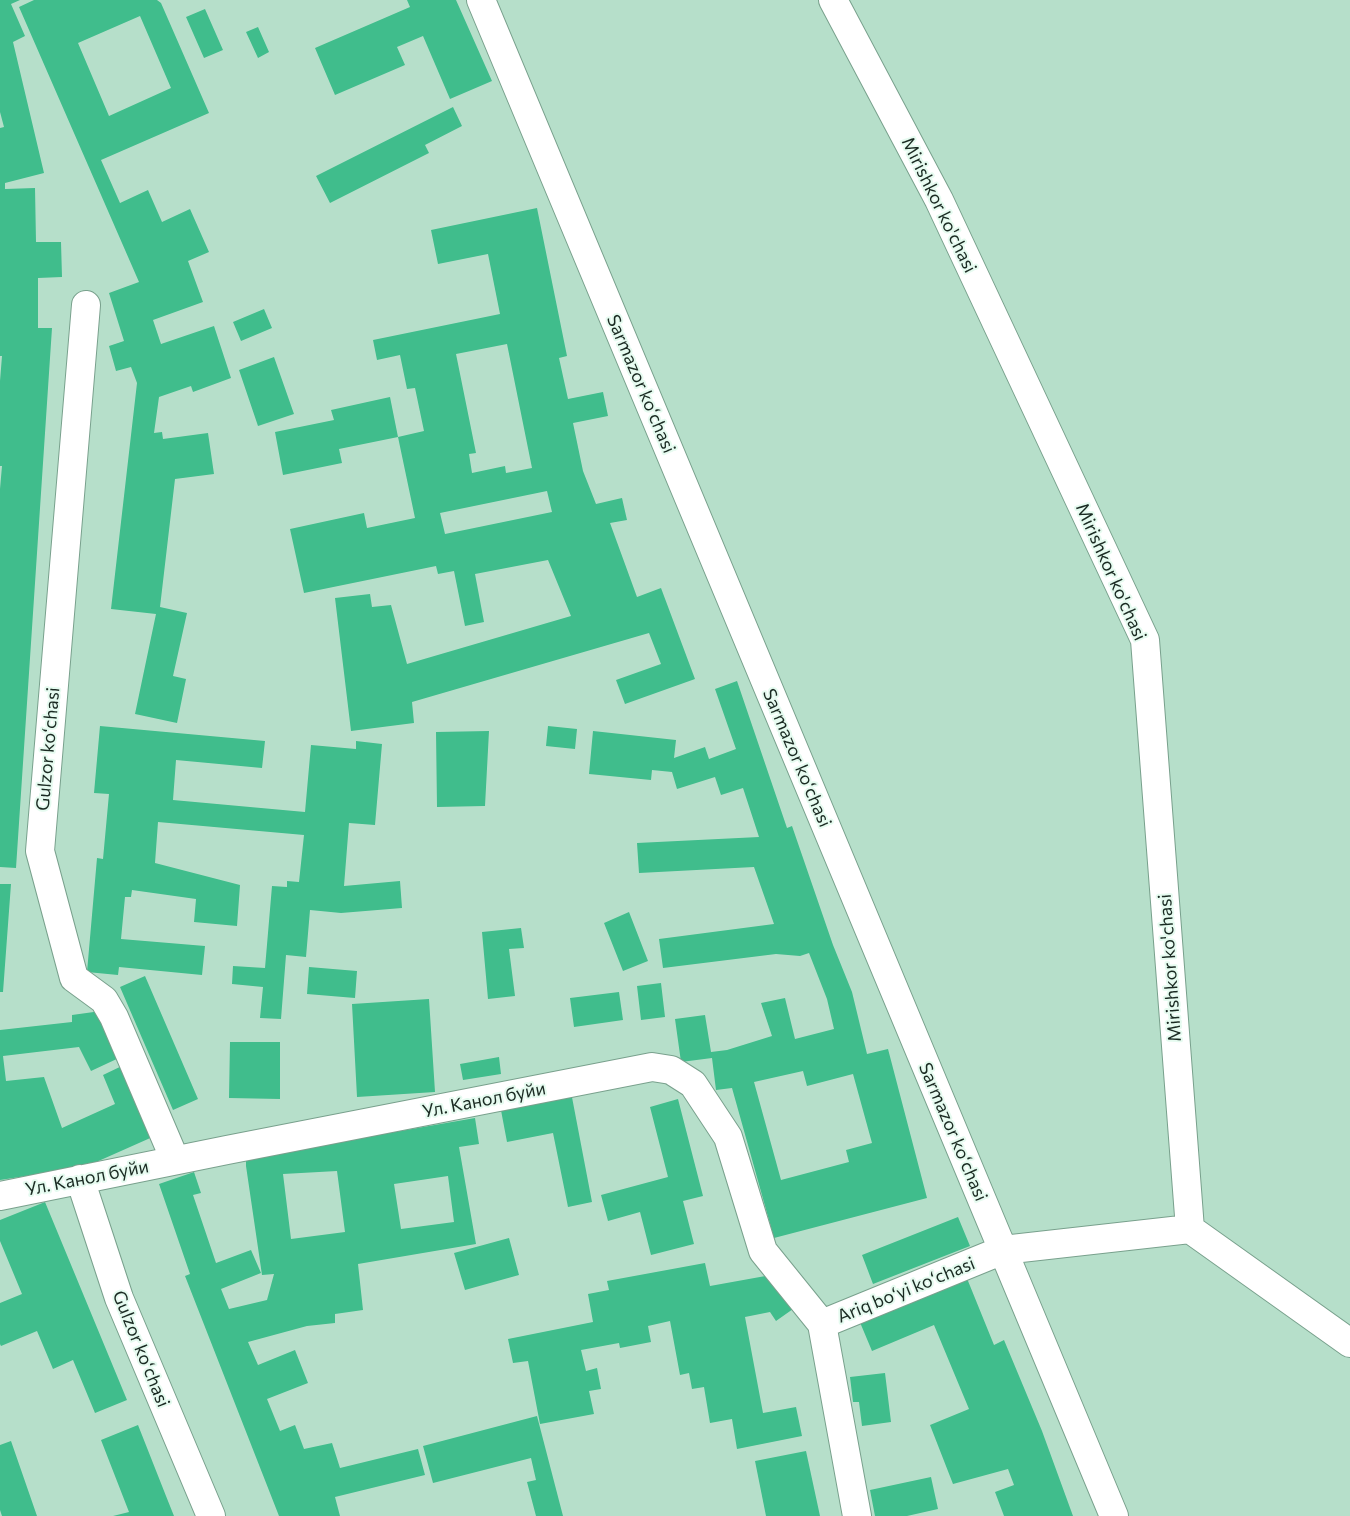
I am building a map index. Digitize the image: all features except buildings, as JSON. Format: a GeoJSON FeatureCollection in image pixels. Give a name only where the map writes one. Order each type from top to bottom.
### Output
{"type":"FeatureCollection","features":[{"type":"Feature","properties":{"kind":"street","name":"Sarmazor koʻchasi"},"geometry":{"type":"LineString","coordinates":[[481,0],[1114,1516]]}},
{"type":"Feature","properties":{"kind":"street","name":"Mirishkor ko'chasi"},"geometry":{"type":"LineString","coordinates":[[833,0],[939,200],[1145,640],[1190,1229]]}},
{"type":"Feature","properties":{"kind":"street","name":"Gulzor koʻchasi"},"geometry":{"type":"LineString","coordinates":[[86,305],[40,851],[74,978],[104,1000],[114,1017],[175,1160]]}},
{"type":"Feature","properties":{"kind":"street","name":"Ул. Канол буйи"},"geometry":{"type":"LineString","coordinates":[[0,1196],[652,1067],[671,1070],[693,1084],[728,1137],[763,1251],[822,1324]]}},
{"type":"Feature","properties":{"kind":"street","name":"Gulzor koʻchasi"},"geometry":{"type":"LineString","coordinates":[[80,1179],[119,1298],[211,1516]]}},
{"type":"Feature","properties":{"kind":"street"},"geometry":{"type":"LineString","coordinates":[[1003,1250],[1190,1229],[1350,1343]]}},
{"type":"Feature","properties":{"kind":"street","name":"Ariq boʻyi koʻchasi"},"geometry":{"type":"LineString","coordinates":[[857,1516],[822,1324],[1003,1250]]}}]}
